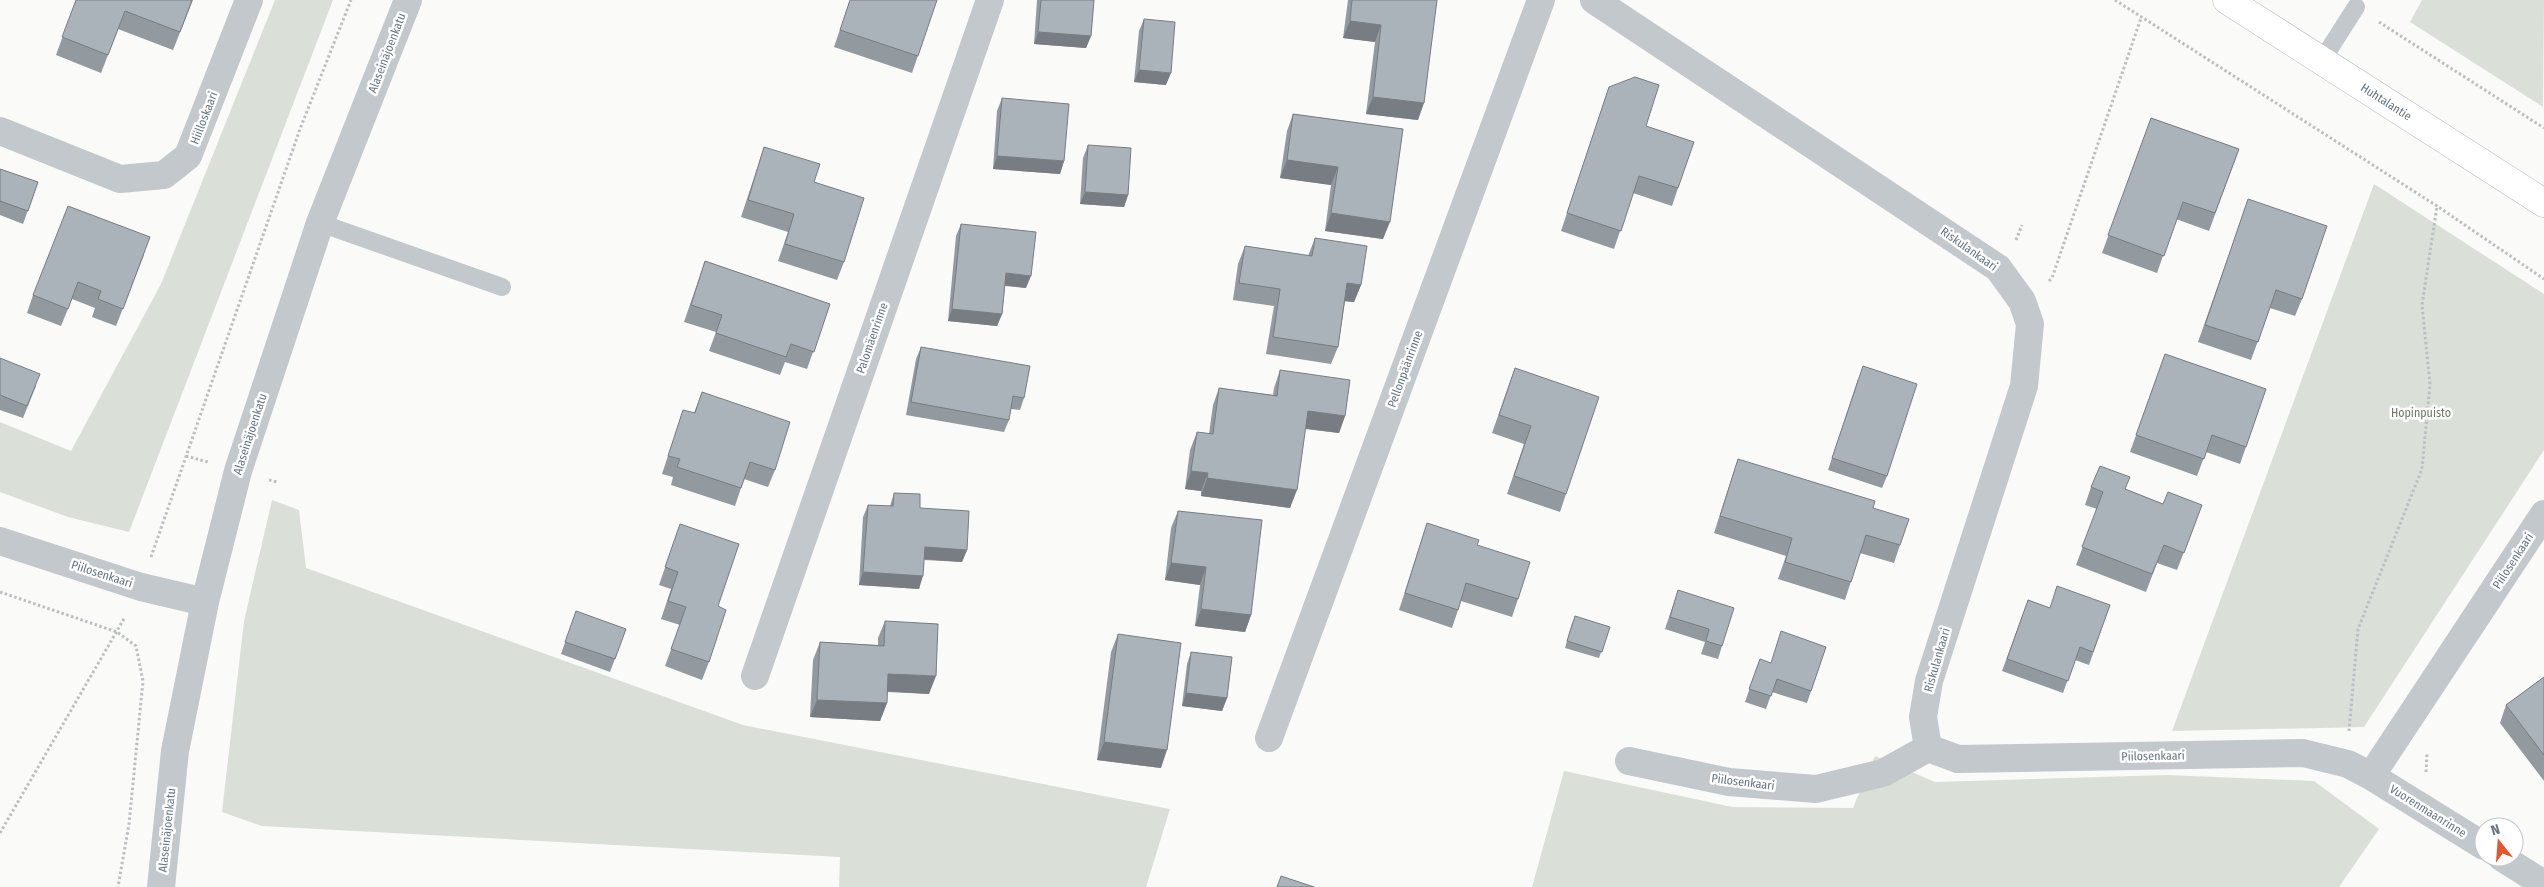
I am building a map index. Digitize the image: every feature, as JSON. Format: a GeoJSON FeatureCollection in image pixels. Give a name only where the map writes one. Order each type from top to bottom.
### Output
{"type":"FeatureCollection","features":[{"type":"Feature","properties":{"kind":"main road","name":"Huhtalantie"},"geometry":{"type":"LineString","coordinates":[[2227,0],[2321,62],[2544,203]]}},
{"type":"Feature","properties":{"kind":"street","name":"Hiilloskaari"},"geometry":{"type":"LineString","coordinates":[[0,131],[120,179],[164,176],[188,156],[249,0]]}},
{"type":"Feature","properties":{"kind":"street","name":"Alaseinäjoenkatu"},"geometry":{"type":"LineString","coordinates":[[161,887],[175,751],[205,602],[238,471],[320,223],[408,0]]}},
{"type":"Feature","properties":{"kind":"street","name":"Palomäenrinne"},"geometry":{"type":"LineString","coordinates":[[755,676],[990,0]]}},
{"type":"Feature","properties":{"kind":"street","name":"Pellonpäänrinne"},"geometry":{"type":"LineString","coordinates":[[1269,738],[1541,0]]}},
{"type":"Feature","properties":{"kind":"street","name":"Riskulankaari"},"geometry":{"type":"LineString","coordinates":[[1594,0],[1998,268],[2022,300],[2030,324],[2024,386],[1929,681],[1923,717],[1928,748]]}},
{"type":"Feature","properties":{"kind":"street","name":"Piilosenkaari"},"geometry":{"type":"LineString","coordinates":[[1629,761],[1729,782],[1816,789],[1883,773],[1928,748],[1958,758],[2303,753],[2360,770],[2544,514]]}},
{"type":"Feature","properties":{"kind":"street","name":"Piilosenkaari"},"geometry":{"type":"LineString","coordinates":[[0,541],[141,587],[205,602]]}},
{"type":"Feature","properties":{"kind":"street","name":"Vuorenmaanrinne"},"geometry":{"type":"LineString","coordinates":[[2360,770],[2474,840]]}},
{"type":"Feature","properties":{"kind":"street"},"geometry":{"type":"LineString","coordinates":[[2517,867],[2544,884]]}},
{"type":"Feature","properties":{"kind":"lane"},"geometry":{"type":"LineString","coordinates":[[2321,62],[2356,8]]}},
{"type":"Feature","properties":{"kind":"lane"},"geometry":{"type":"LineString","coordinates":[[320,223],[502,286]]}},
{"type":"Feature","properties":{"kind":"path"},"geometry":{"type":"LineString","coordinates":[[0,833],[117,632],[141,587],[297,139],[351,0]]}},
{"type":"Feature","properties":{"kind":"path"},"geometry":{"type":"LineString","coordinates":[[2115,0],[2437,206],[2544,279]]}},
{"type":"Feature","properties":{"kind":"path"},"geometry":{"type":"LineString","coordinates":[[2356,8],[2544,128]]}},
{"type":"Feature","properties":{"kind":"path"},"geometry":{"type":"LineString","coordinates":[[2022,300],[2052,278],[2142,18]]}},
{"type":"Feature","properties":{"kind":"path"},"geometry":{"type":"LineString","coordinates":[[2360,770],[2350,697],[2358,629],[2422,469],[2430,384],[2422,305],[2437,206]]}},
{"type":"Feature","properties":{"kind":"path"},"geometry":{"type":"LineString","coordinates":[[0,592],[117,632],[136,646],[143,682],[129,824],[118,887]]}},
{"type":"Feature","properties":{"kind":"green space"},"geometry":{"type":"Polygon","coordinates":[[[275,0],[333,0],[129,532],[68,517],[0,492],[0,422],[71,451],[161,284],[275,0]]]}},
{"type":"Feature","properties":{"kind":"green space"},"geometry":{"type":"Polygon","coordinates":[[[2422,0],[2544,0],[2543,107],[2410,22],[2422,0]]]}},
{"type":"Feature","properties":{"kind":"green space","name":"Hopinpuisto"},"geometry":{"type":"Polygon","coordinates":[[[2374,184],[2544,294],[2544,450],[2364,727],[2172,731],[2374,184]]]}},
{"type":"Feature","properties":{"kind":"green space"},"geometry":{"type":"Polygon","coordinates":[[[272,500],[299,510],[306,568],[743,725],[1170,809],[1146,887],[839,887],[840,857],[262,826],[222,812],[244,621],[272,500]]]}},
{"type":"Feature","properties":{"kind":"green space"},"geometry":{"type":"Polygon","coordinates":[[[1875,756],[1935,782],[2167,775],[2314,781],[2379,829],[2339,887],[1532,887],[1564,771],[1732,807],[1853,808],[1875,756]]]}},
{"type":"Feature","properties":{"kind":"building"},"geometry":{"type":"Polygon","coordinates":[[[76,0],[192,0],[180,32],[125,11],[108,55],[62,37],[76,0]]]}},
{"type":"Feature","properties":{"kind":"building"},"geometry":{"type":"Polygon","coordinates":[[[850,0],[937,0],[918,56],[840,30],[850,0]]]}},
{"type":"Feature","properties":{"kind":"building"},"geometry":{"type":"Polygon","coordinates":[[[1041,0],[1094,0],[1091,36],[1038,32],[1041,0]]]}},
{"type":"Feature","properties":{"kind":"building"},"geometry":{"type":"Polygon","coordinates":[[[1352,0],[1437,0],[1424,103],[1373,97],[1381,25],[1350,21],[1352,0]]]}},
{"type":"Feature","properties":{"kind":"building"},"geometry":{"type":"Polygon","coordinates":[[[1144,19],[1175,22],[1171,73],[1139,70],[1144,19]]]}},
{"type":"Feature","properties":{"kind":"building"},"geometry":{"type":"Polygon","coordinates":[[[1635,77],[1659,85],[1646,126],[1694,142],[1678,188],[1639,176],[1621,231],[1567,213],[1609,87],[1635,77]]]}},
{"type":"Feature","properties":{"kind":"building"},"geometry":{"type":"Polygon","coordinates":[[[1002,98],[1069,104],[1064,161],[997,156],[1002,98]]]}},
{"type":"Feature","properties":{"kind":"building"},"geometry":{"type":"Polygon","coordinates":[[[1293,114],[1403,129],[1390,222],[1331,213],[1338,167],[1287,160],[1293,114]]]}},
{"type":"Feature","properties":{"kind":"building"},"geometry":{"type":"Polygon","coordinates":[[[2151,118],[2239,149],[2215,213],[2183,202],[2164,256],[2108,235],[2151,118]]]}},
{"type":"Feature","properties":{"kind":"building"},"geometry":{"type":"Polygon","coordinates":[[[1088,145],[1131,148],[1128,195],[1085,192],[1088,145]]]}},
{"type":"Feature","properties":{"kind":"building"},"geometry":{"type":"Polygon","coordinates":[[[764,147],[820,164],[814,182],[864,198],[844,262],[785,244],[794,214],[748,200],[764,147]]]}},
{"type":"Feature","properties":{"kind":"building"},"geometry":{"type":"Polygon","coordinates":[[[0,169],[38,182],[28,211],[0,201],[0,169]]]}},
{"type":"Feature","properties":{"kind":"building"},"geometry":{"type":"Polygon","coordinates":[[[2248,199],[2327,226],[2302,299],[2276,290],[2258,342],[2205,325],[2248,199]]]}},
{"type":"Feature","properties":{"kind":"building"},"geometry":{"type":"Polygon","coordinates":[[[68,206],[150,237],[123,309],[98,299],[101,291],[78,282],[68,309],[33,295],[68,206]]]}},
{"type":"Feature","properties":{"kind":"building"},"geometry":{"type":"Polygon","coordinates":[[[961,224],[1036,232],[1031,276],[1006,273],[1002,314],[952,309],[961,224]]]}},
{"type":"Feature","properties":{"kind":"building"},"geometry":{"type":"Polygon","coordinates":[[[1315,238],[1367,246],[1361,285],[1347,283],[1338,347],[1273,337],[1280,289],[1239,283],[1245,246],[1312,256],[1315,238]]]}},
{"type":"Feature","properties":{"kind":"building"},"geometry":{"type":"Polygon","coordinates":[[[705,261],[830,304],[814,352],[791,344],[786,357],[716,333],[722,315],[691,305],[705,261]]]}},
{"type":"Feature","properties":{"kind":"building"},"geometry":{"type":"Polygon","coordinates":[[[921,347],[1030,366],[1024,398],[1013,396],[1009,420],[911,402],[921,347]]]}},
{"type":"Feature","properties":{"kind":"building"},"geometry":{"type":"Polygon","coordinates":[[[2165,354],[2266,389],[2246,447],[2212,435],[2204,459],[2136,435],[2165,354]]]}},
{"type":"Feature","properties":{"kind":"building"},"geometry":{"type":"Polygon","coordinates":[[[0,358],[40,374],[27,406],[0,395],[0,358]]]}},
{"type":"Feature","properties":{"kind":"building"},"geometry":{"type":"Polygon","coordinates":[[[1863,366],[1917,384],[1887,476],[1832,458],[1863,366]]]}},
{"type":"Feature","properties":{"kind":"building"},"geometry":{"type":"Polygon","coordinates":[[[1515,368],[1599,397],[1566,494],[1514,476],[1531,426],[1499,415],[1515,368]]]}},
{"type":"Feature","properties":{"kind":"building"},"geometry":{"type":"Polygon","coordinates":[[[1280,370],[1350,380],[1345,416],[1308,411],[1297,490],[1207,478],[1208,473],[1191,471],[1197,432],[1213,434],[1219,388],[1277,396],[1280,370]]]}},
{"type":"Feature","properties":{"kind":"building"},"geometry":{"type":"Polygon","coordinates":[[[702,392],[790,422],[775,470],[750,462],[741,488],[677,467],[680,459],[668,456],[683,410],[695,413],[702,392]]]}},
{"type":"Feature","properties":{"kind":"building"},"geometry":{"type":"Polygon","coordinates":[[[1738,459],[1875,501],[1873,508],[1909,519],[1900,545],[1866,535],[1851,582],[1785,562],[1792,538],[1720,516],[1738,459]]]}},
{"type":"Feature","properties":{"kind":"building"},"geometry":{"type":"Polygon","coordinates":[[[2100,466],[2130,477],[2125,489],[2163,504],[2168,492],[2202,505],[2184,553],[2164,545],[2152,574],[2082,547],[2103,492],[2091,487],[2100,466]]]}},
{"type":"Feature","properties":{"kind":"building"},"geometry":{"type":"Polygon","coordinates":[[[894,493],[920,494],[920,508],[969,511],[967,550],[925,547],[923,576],[863,572],[868,505],[893,506],[894,493]]]}},
{"type":"Feature","properties":{"kind":"building"},"geometry":{"type":"Polygon","coordinates":[[[1178,511],[1262,520],[1251,615],[1201,609],[1206,567],[1171,563],[1178,511]]]}},
{"type":"Feature","properties":{"kind":"building"},"geometry":{"type":"Polygon","coordinates":[[[1427,523],[1479,540],[1477,545],[1530,562],[1518,599],[1466,583],[1458,610],[1405,593],[1427,523]]]}},
{"type":"Feature","properties":{"kind":"building"},"geometry":{"type":"Polygon","coordinates":[[[680,524],[739,544],[718,606],[726,610],[709,662],[671,649],[686,607],[668,601],[678,572],[665,567],[680,524]]]}},
{"type":"Feature","properties":{"kind":"building"},"geometry":{"type":"Polygon","coordinates":[[[2057,586],[2110,605],[2093,652],[2080,647],[2068,681],[2007,659],[2028,600],[2050,608],[2057,586]]]}},
{"type":"Feature","properties":{"kind":"building"},"geometry":{"type":"Polygon","coordinates":[[[1678,590],[1734,608],[1722,646],[1706,641],[1709,629],[1670,617],[1678,590]]]}},
{"type":"Feature","properties":{"kind":"building"},"geometry":{"type":"Polygon","coordinates":[[[576,611],[626,629],[615,659],[565,642],[576,611]]]}},
{"type":"Feature","properties":{"kind":"building"},"geometry":{"type":"Polygon","coordinates":[[[1575,616],[1610,627],[1602,652],[1567,641],[1575,616]]]}},
{"type":"Feature","properties":{"kind":"building"},"geometry":{"type":"Polygon","coordinates":[[[885,621],[938,624],[936,676],[888,674],[887,703],[817,700],[820,642],[884,646],[885,621]]]}},
{"type":"Feature","properties":{"kind":"building"},"geometry":{"type":"Polygon","coordinates":[[[1781,631],[1826,647],[1811,691],[1777,679],[1771,696],[1749,689],[1760,659],[1771,663],[1781,631]]]}},
{"type":"Feature","properties":{"kind":"building"},"geometry":{"type":"Polygon","coordinates":[[[1118,634],[1181,643],[1167,750],[1104,742],[1118,634]]]}},
{"type":"Feature","properties":{"kind":"building"},"geometry":{"type":"Polygon","coordinates":[[[1191,652],[1232,657],[1227,698],[1186,693],[1191,652]]]}},
{"type":"Feature","properties":{"kind":"building"},"geometry":{"type":"Polygon","coordinates":[[[2544,677],[2544,755],[2506,705],[2544,677]]]}},
{"type":"Feature","properties":{"kind":"building"},"geometry":{"type":"Polygon","coordinates":[[[1281,876],[1314,887],[1277,887],[1281,876]]]}}]}
